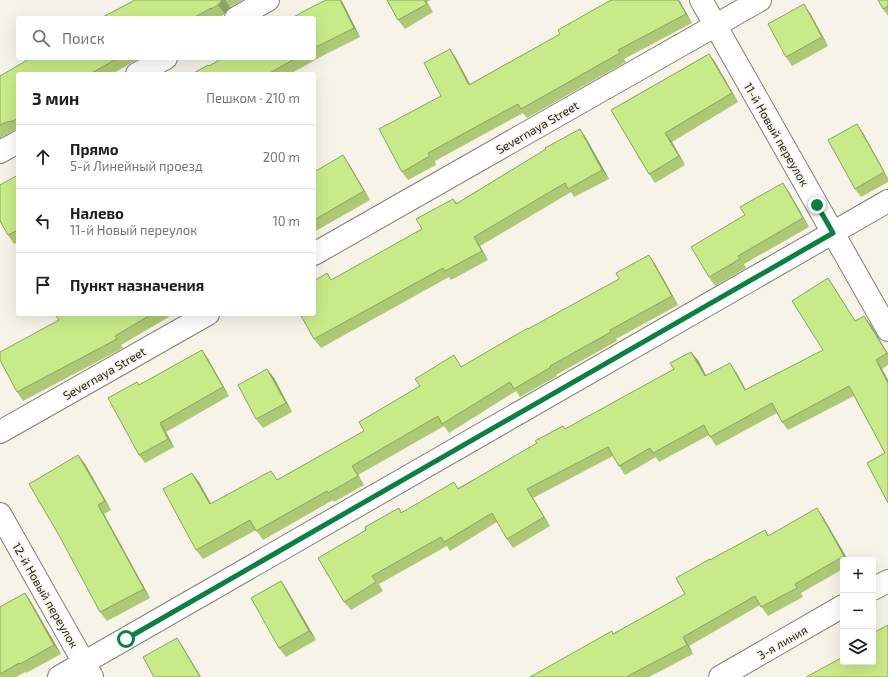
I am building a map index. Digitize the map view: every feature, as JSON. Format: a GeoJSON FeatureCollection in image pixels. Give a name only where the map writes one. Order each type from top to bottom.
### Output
{"type":"FeatureCollection","features":[{"type":"Feature","properties":{"kind":"street"},"geometry":{"type":"LineString","coordinates":[[240,16],[268,0]]}},
{"type":"Feature","properties":{"kind":"street","name":"11-й Новый переулок"},"geometry":{"type":"LineString","coordinates":[[701,0],[888,330]]}},
{"type":"Feature","properties":{"kind":"street","name":"Severnaya Street"},"geometry":{"type":"LineString","coordinates":[[316,253],[760,0]]}},
{"type":"Feature","properties":{"kind":"street"},"geometry":{"type":"LineString","coordinates":[[141,72],[162,60]]}},
{"type":"Feature","properties":{"kind":"street"},"geometry":{"type":"LineString","coordinates":[[0,152],[16,143]]}},
{"type":"Feature","properties":{"kind":"street"},"geometry":{"type":"LineString","coordinates":[[59,677],[88,670],[888,201]]}},
{"type":"Feature","properties":{"kind":"street","name":"Severnaya Street"},"geometry":{"type":"LineString","coordinates":[[0,432],[204,316]]}},
{"type":"Feature","properties":{"kind":"street","name":"12-й Новый переулок"},"geometry":{"type":"LineString","coordinates":[[0,514],[88,670]]}},
{"type":"Feature","properties":{"kind":"street"},"geometry":{"type":"LineString","coordinates":[[876,587],[888,581]]}},
{"type":"Feature","properties":{"kind":"street","name":"3-я линия"},"geometry":{"type":"LineString","coordinates":[[720,677],[840,608]]}},
{"type":"Feature","properties":{"kind":"building"},"geometry":{"type":"Polygon","coordinates":[[[135,0],[222,0],[218,5],[197,16],[105,16],[135,0]]]}},
{"type":"Feature","properties":{"kind":"building"},"geometry":{"type":"Polygon","coordinates":[[[326,0],[340,0],[354,28],[316,47],[316,16],[296,16],[326,0]]]}},
{"type":"Feature","properties":{"kind":"building"},"geometry":{"type":"Polygon","coordinates":[[[387,0],[424,0],[427,4],[398,20],[387,0]]]}},
{"type":"Feature","properties":{"kind":"building"},"geometry":{"type":"Polygon","coordinates":[[[611,0],[678,0],[686,14],[618,50],[620,53],[521,109],[518,104],[428,153],[430,156],[402,172],[379,129],[441,96],[424,63],[450,49],[469,85],[560,34],[558,30],[611,0]]]}},
{"type":"Feature","properties":{"kind":"building"},"geometry":{"type":"Polygon","coordinates":[[[878,0],[888,0],[888,6],[883,9],[878,0]]]}},
{"type":"Feature","properties":{"kind":"building"},"geometry":{"type":"Polygon","coordinates":[[[804,4],[822,37],[786,57],[768,24],[804,4]]]}},
{"type":"Feature","properties":{"kind":"building"},"geometry":{"type":"Polygon","coordinates":[[[709,54],[732,93],[665,133],[679,156],[649,174],[611,110],[709,54]]]}},
{"type":"Feature","properties":{"kind":"building"},"geometry":{"type":"Polygon","coordinates":[[[28,60],[114,60],[94,72],[16,72],[16,119],[0,125],[0,76],[28,60]]]}},
{"type":"Feature","properties":{"kind":"building"},"geometry":{"type":"Polygon","coordinates":[[[220,60],[292,60],[272,72],[196,72],[208,65],[209,66],[220,60]]]}},
{"type":"Feature","properties":{"kind":"building"},"geometry":{"type":"Polygon","coordinates":[[[857,124],[884,172],[855,189],[828,140],[857,124]]]}},
{"type":"Feature","properties":{"kind":"building"},"geometry":{"type":"Polygon","coordinates":[[[580,129],[602,170],[568,189],[565,183],[474,237],[482,251],[445,271],[443,268],[314,339],[301,316],[316,316],[316,280],[327,273],[331,280],[422,229],[416,219],[453,199],[456,204],[546,149],[545,148],[580,129]]]}},
{"type":"Feature","properties":{"kind":"building"},"geometry":{"type":"Polygon","coordinates":[[[343,155],[364,191],[316,219],[316,171],[343,155]]]}},
{"type":"Feature","properties":{"kind":"building"},"geometry":{"type":"Polygon","coordinates":[[[16,176],[16,231],[8,235],[0,221],[0,185],[16,176]]]}},
{"type":"Feature","properties":{"kind":"building"},"geometry":{"type":"Polygon","coordinates":[[[783,183],[803,218],[738,256],[740,259],[709,277],[691,247],[745,215],[740,207],[783,183]]]}},
{"type":"Feature","properties":{"kind":"building"},"geometry":{"type":"Polygon","coordinates":[[[649,255],[672,296],[610,330],[611,332],[550,366],[551,367],[514,389],[510,382],[442,424],[438,416],[352,466],[358,476],[328,493],[327,491],[256,531],[250,520],[196,550],[163,489],[192,473],[210,504],[271,471],[277,480],[364,431],[359,422],[420,386],[415,379],[454,355],[461,367],[528,328],[619,279],[616,273],[649,255]]]}},
{"type":"Feature","properties":{"kind":"building"},"geometry":{"type":"Polygon","coordinates":[[[828,278],[855,321],[864,316],[887,353],[876,360],[888,383],[888,503],[867,463],[885,453],[849,386],[782,422],[772,403],[710,437],[704,425],[653,453],[650,448],[619,466],[608,447],[527,489],[544,517],[507,539],[492,513],[444,542],[441,537],[372,576],[376,582],[344,602],[318,558],[366,530],[365,527],[399,508],[401,513],[454,482],[458,489],[537,443],[535,441],[563,426],[565,429],[674,369],[670,363],[691,352],[705,376],[730,363],[745,390],[823,350],[792,301],[828,278]]]}},
{"type":"Feature","properties":{"kind":"building"},"geometry":{"type":"Polygon","coordinates":[[[56,316],[149,316],[115,336],[117,339],[17,392],[0,360],[0,352],[59,320],[56,316]]]}},
{"type":"Feature","properties":{"kind":"building"},"geometry":{"type":"Polygon","coordinates":[[[202,350],[223,387],[160,423],[168,439],[139,455],[108,398],[137,382],[139,385],[202,350]]]}},
{"type":"Feature","properties":{"kind":"building"},"geometry":{"type":"Polygon","coordinates":[[[267,369],[286,403],[256,419],[238,385],[267,369]]]}},
{"type":"Feature","properties":{"kind":"building"},"geometry":{"type":"Polygon","coordinates":[[[78,455],[105,501],[98,505],[144,589],[100,612],[60,537],[29,484],[78,455]]]}},
{"type":"Feature","properties":{"kind":"building"},"geometry":{"type":"Polygon","coordinates":[[[817,508],[844,556],[795,584],[797,588],[761,607],[755,596],[683,637],[687,645],[626,677],[530,677],[612,631],[613,634],[685,594],[676,578],[765,530],[768,536],[817,508]]]}},
{"type":"Feature","properties":{"kind":"building"},"geometry":{"type":"Polygon","coordinates":[[[281,581],[309,631],[279,648],[251,598],[281,581]]]}},
{"type":"Feature","properties":{"kind":"building"},"geometry":{"type":"Polygon","coordinates":[[[25,593],[54,645],[0,674],[0,607],[25,593]]]}},
{"type":"Feature","properties":{"kind":"building"},"geometry":{"type":"Polygon","coordinates":[[[888,625],[888,677],[806,677],[840,659],[840,665],[876,665],[876,631],[888,625]]]}},
{"type":"Feature","properties":{"kind":"building"},"geometry":{"type":"Polygon","coordinates":[[[177,638],[200,677],[154,677],[143,657],[177,638]]]}},
{"type":"Feature","properties":{"kind":"route"},"geometry":{"type":"LineString","coordinates":[[126,639],[833,233],[817,205]]}}]}
